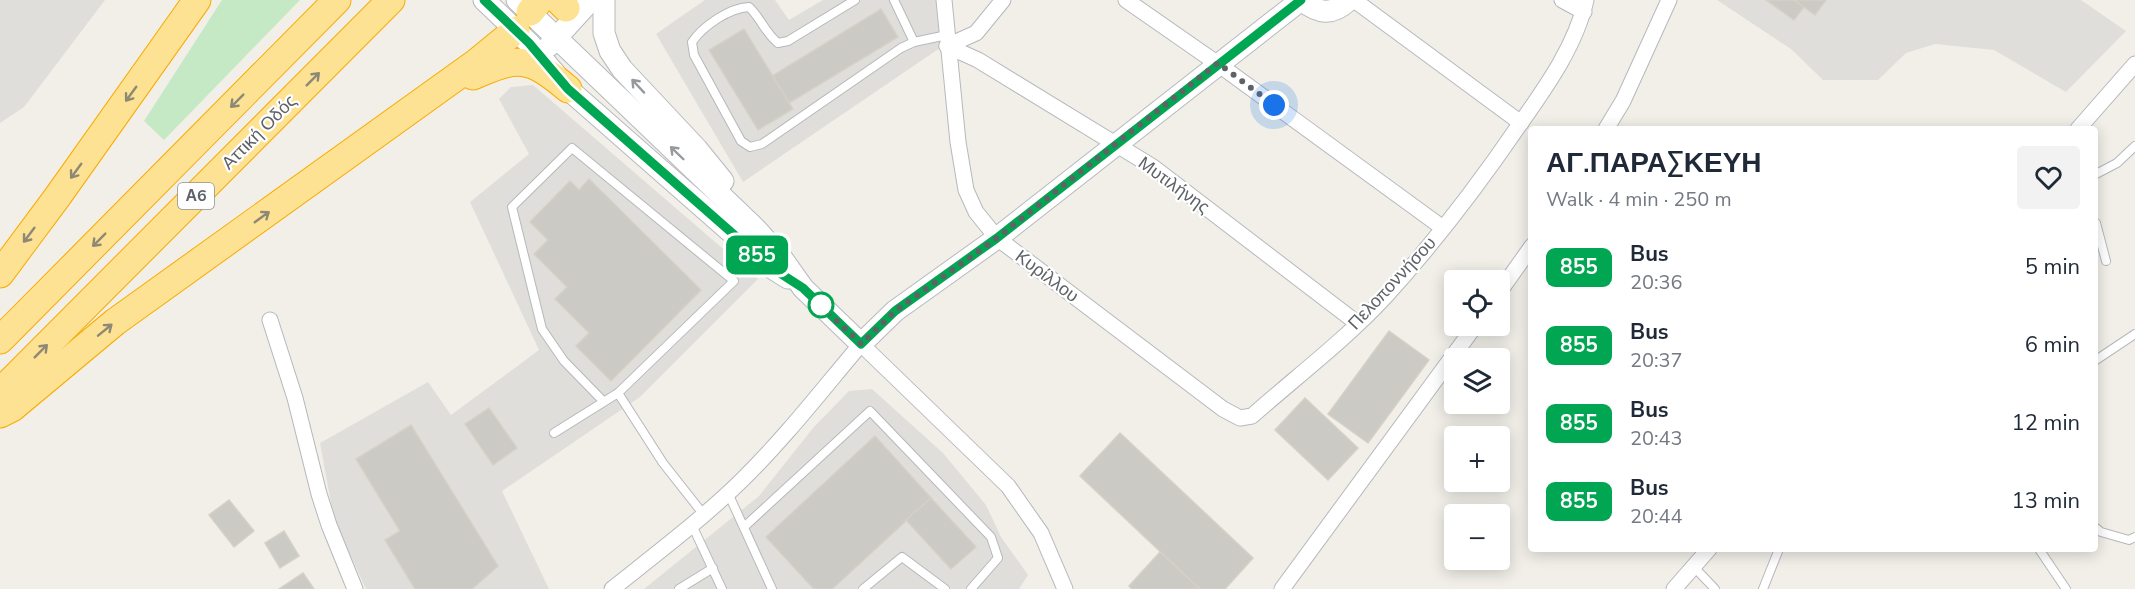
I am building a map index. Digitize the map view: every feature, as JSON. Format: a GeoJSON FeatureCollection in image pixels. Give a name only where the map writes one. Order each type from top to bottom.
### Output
{"type":"FeatureCollection","features":[{"type":"Feature","properties":{"kind":"highway"},"geometry":{"type":"LineString","coordinates":[[0,274],[197,0]]}},
{"type":"Feature","properties":{"kind":"highway","name":"Αττική Οδός"},"geometry":{"type":"LineString","coordinates":[[0,340],[337,0]]}},
{"type":"Feature","properties":{"kind":"highway","name":"Αττική Οδός"},"geometry":{"type":"LineString","coordinates":[[0,392],[391,0]]}},
{"type":"Feature","properties":{"kind":"highway"},"geometry":{"type":"LineString","coordinates":[[0,414],[12,408],[115,322],[494,49],[534,26]]}},
{"type":"Feature","properties":{"kind":"highway"},"geometry":{"type":"LineString","coordinates":[[430,95],[500,64],[517,62],[539,67],[568,89]]}},
{"type":"Feature","properties":{"kind":"street"},"geometry":{"type":"LineString","coordinates":[[534,26],[591,0]]}},
{"type":"Feature","properties":{"kind":"street"},"geometry":{"type":"LineString","coordinates":[[604,0],[604,33],[610,51],[622,69],[697,149],[724,182],[755,228]]}},
{"type":"Feature","properties":{"kind":"street","name":"Κυρίλλου"},"geometry":{"type":"LineString","coordinates":[[944,0],[966,190],[976,212],[997,238],[1223,409],[1240,418]]}},
{"type":"Feature","properties":{"kind":"street"},"geometry":{"type":"LineString","coordinates":[[947,40],[976,33],[1003,0]]}},
{"type":"Feature","properties":{"kind":"street"},"geometry":{"type":"LineString","coordinates":[[1126,0],[1218,63],[1443,228]]}},
{"type":"Feature","properties":{"kind":"street"},"geometry":{"type":"LineString","coordinates":[[612,589],[728,493],[785,435],[861,344],[895,311],[997,238],[1301,0],[1312,9],[1326,12],[1341,8],[1349,0]]}},
{"type":"Feature","properties":{"kind":"street"},"geometry":{"type":"LineString","coordinates":[[1354,0],[1521,123]]}},
{"type":"Feature","properties":{"kind":"street"},"geometry":{"type":"LineString","coordinates":[[1562,0],[1585,6]]}},
{"type":"Feature","properties":{"kind":"street"},"geometry":{"type":"LineString","coordinates":[[1608,126],[1623,101],[1669,0]]}},
{"type":"Feature","properties":{"kind":"street"},"geometry":{"type":"LineString","coordinates":[[534,26],[566,3]]}},
{"type":"Feature","properties":{"kind":"street"},"geometry":{"type":"LineString","coordinates":[[487,4],[534,26],[755,228],[803,288],[1008,486],[1041,533],[1065,589]]}},
{"type":"Feature","properties":{"kind":"street","name":"Πελοποννήσου"},"geometry":{"type":"LineString","coordinates":[[1240,418],[1252,416],[1357,323],[1384,297],[1443,228],[1484,178],[1546,86],[1570,42],[1585,6]]}},
{"type":"Feature","properties":{"kind":"street"},"geometry":{"type":"LineString","coordinates":[[534,26],[568,89],[772,268],[803,288]]}},
{"type":"Feature","properties":{"kind":"street","name":"Μυτιλήνης"},"geometry":{"type":"LineString","coordinates":[[947,40],[1153,167],[1357,323]]}},
{"type":"Feature","properties":{"kind":"street"},"geometry":{"type":"LineString","coordinates":[[2081,126],[2135,64]]}},
{"type":"Feature","properties":{"kind":"street"},"geometry":{"type":"LineString","coordinates":[[1510,277],[1528,252]]}},
{"type":"Feature","properties":{"kind":"street"},"geometry":{"type":"LineString","coordinates":[[270,320],[295,398],[318,494],[328,525],[355,589]]}},
{"type":"Feature","properties":{"kind":"street"},"geometry":{"type":"LineString","coordinates":[[1282,589],[1468,336]]}},
{"type":"Feature","properties":{"kind":"street"},"geometry":{"type":"LineString","coordinates":[[1674,589],[1706,552]]}},
{"type":"Feature","properties":{"kind":"lane"},"geometry":{"type":"LineString","coordinates":[[855,0],[788,41],[778,43],[771,38],[755,13],[749,8],[738,8],[699,32],[692,42],[694,55],[741,141],[750,147],[762,144],[901,48],[914,42],[947,40]]}},
{"type":"Feature","properties":{"kind":"lane"},"geometry":{"type":"LineString","coordinates":[[894,0],[914,42]]}},
{"type":"Feature","properties":{"kind":"lane"},"geometry":{"type":"LineString","coordinates":[[2098,175],[2117,163],[2135,146]]}},
{"type":"Feature","properties":{"kind":"lane"},"geometry":{"type":"LineString","coordinates":[[554,433],[604,402],[618,393],[734,281],[572,148],[512,207],[542,329],[564,361],[604,402]]}},
{"type":"Feature","properties":{"kind":"lane"},"geometry":{"type":"LineString","coordinates":[[2098,231],[2106,261]]}},
{"type":"Feature","properties":{"kind":"lane"},"geometry":{"type":"LineString","coordinates":[[2098,359],[2135,334]]}},
{"type":"Feature","properties":{"kind":"lane"},"geometry":{"type":"LineString","coordinates":[[618,393],[698,520],[712,568],[722,589]]}},
{"type":"Feature","properties":{"kind":"lane"},"geometry":{"type":"LineString","coordinates":[[744,527],[870,411],[991,537],[998,558],[971,589]]}},
{"type":"Feature","properties":{"kind":"lane"},"geometry":{"type":"LineString","coordinates":[[728,493],[772,589]]}},
{"type":"Feature","properties":{"kind":"lane"},"geometry":{"type":"LineString","coordinates":[[2098,530],[2130,540],[2135,537]]}},
{"type":"Feature","properties":{"kind":"lane"},"geometry":{"type":"LineString","coordinates":[[1762,589],[1778,552]]}},
{"type":"Feature","properties":{"kind":"lane"},"geometry":{"type":"LineString","coordinates":[[2041,552],[2066,589]]}},
{"type":"Feature","properties":{"kind":"lane"},"geometry":{"type":"LineString","coordinates":[[863,589],[902,557],[945,589]]}},
{"type":"Feature","properties":{"kind":"lane"},"geometry":{"type":"LineString","coordinates":[[1694,567],[1715,589]]}},
{"type":"Feature","properties":{"kind":"lane"},"geometry":{"type":"LineString","coordinates":[[679,589],[712,568]]}},
{"type":"Feature","properties":{"kind":"shaded area"},"geometry":{"type":"Polygon","coordinates":[[[0,0],[105,0],[24,107],[0,123],[0,0]]]}},
{"type":"Feature","properties":{"kind":"shaded area"},"geometry":{"type":"Polygon","coordinates":[[[705,0],[775,0],[789,20],[823,0],[936,0],[940,48],[743,182],[656,34],[705,0]]]}},
{"type":"Feature","properties":{"kind":"shaded area"},"geometry":{"type":"Polygon","coordinates":[[[1717,0],[2081,0],[2126,31],[2066,92],[1994,50],[1935,44],[1906,53],[1878,80],[1823,80],[1791,49],[1717,0]]]}},
{"type":"Feature","properties":{"kind":"shaded area"},"geometry":{"type":"Polygon","coordinates":[[[533,85],[758,279],[640,397],[502,491],[549,589],[366,589],[334,519],[320,443],[428,382],[451,415],[539,350],[470,202],[529,154],[499,99],[511,87],[533,85]]]}},
{"type":"Feature","properties":{"kind":"shaded area"},"geometry":{"type":"Polygon","coordinates":[[[872,389],[943,453],[986,505],[1001,537],[1028,575],[1019,589],[644,589],[759,496],[813,428],[849,391],[872,389]]]}},
{"type":"Feature","properties":{"kind":"green space"},"geometry":{"type":"Polygon","coordinates":[[[222,0],[300,0],[164,140],[144,121],[222,0]]]}},
{"type":"Feature","properties":{"kind":"building"},"geometry":{"type":"Polygon","coordinates":[[[1766,0],[1794,0],[1804,7],[1794,20],[1766,0]]]}},
{"type":"Feature","properties":{"kind":"building"},"geometry":{"type":"Polygon","coordinates":[[[1794,0],[1826,0],[1815,15],[1794,0]]]}},
{"type":"Feature","properties":{"kind":"building"},"geometry":{"type":"Polygon","coordinates":[[[881,9],[898,37],[789,103],[772,76],[881,9]]]}},
{"type":"Feature","properties":{"kind":"building"},"geometry":{"type":"Polygon","coordinates":[[[744,29],[793,109],[758,130],[709,50],[744,29]]]}},
{"type":"Feature","properties":{"kind":"building"},"geometry":{"type":"Polygon","coordinates":[[[589,179],[701,290],[611,381],[576,346],[589,333],[555,299],[567,287],[534,254],[548,240],[530,222],[570,181],[579,190],[589,179]]]}},
{"type":"Feature","properties":{"kind":"building"},"geometry":{"type":"Polygon","coordinates":[[[1389,331],[1429,360],[1368,443],[1328,414],[1389,331]]]}},
{"type":"Feature","properties":{"kind":"building"},"geometry":{"type":"Polygon","coordinates":[[[1305,398],[1358,448],[1328,480],[1275,430],[1305,398]]]}},
{"type":"Feature","properties":{"kind":"building"},"geometry":{"type":"Polygon","coordinates":[[[489,408],[517,448],[493,465],[465,424],[489,408]]]}},
{"type":"Feature","properties":{"kind":"building"},"geometry":{"type":"Polygon","coordinates":[[[411,425],[498,566],[472,589],[415,589],[385,540],[400,531],[356,459],[411,425]]]}},
{"type":"Feature","properties":{"kind":"building"},"geometry":{"type":"Polygon","coordinates":[[[1120,433],[1253,558],[1225,589],[1200,589],[1080,476],[1120,433]]]}},
{"type":"Feature","properties":{"kind":"building"},"geometry":{"type":"Polygon","coordinates":[[[875,436],[931,498],[832,589],[814,589],[766,537],[875,436]]]}},
{"type":"Feature","properties":{"kind":"building"},"geometry":{"type":"Polygon","coordinates":[[[931,498],[976,547],[951,569],[906,520],[931,498]]]}},
{"type":"Feature","properties":{"kind":"building"},"geometry":{"type":"Polygon","coordinates":[[[229,500],[254,531],[234,547],[209,515],[229,500]]]}},
{"type":"Feature","properties":{"kind":"building"},"geometry":{"type":"Polygon","coordinates":[[[284,531],[299,556],[280,568],[265,543],[284,531]]]}},
{"type":"Feature","properties":{"kind":"building"},"geometry":{"type":"Polygon","coordinates":[[[1160,552],[1200,589],[1132,589],[1129,586],[1160,552]]]}},
{"type":"Feature","properties":{"kind":"building"},"geometry":{"type":"Polygon","coordinates":[[[303,573],[314,589],[279,589],[303,573]]]}},
{"type":"Feature","properties":{"kind":"bus line","name":"855"},"geometry":{"type":"LineString","coordinates":[[484,0],[529,43],[568,89],[772,268],[803,288],[861,344],[895,311],[997,238],[1301,0]]}},
{"type":"Feature","properties":{"kind":"route"},"geometry":{"type":"LineString","coordinates":[[821,305],[817,302],[861,344],[895,311],[997,238],[1218,63],[1274,105]]}}]}
